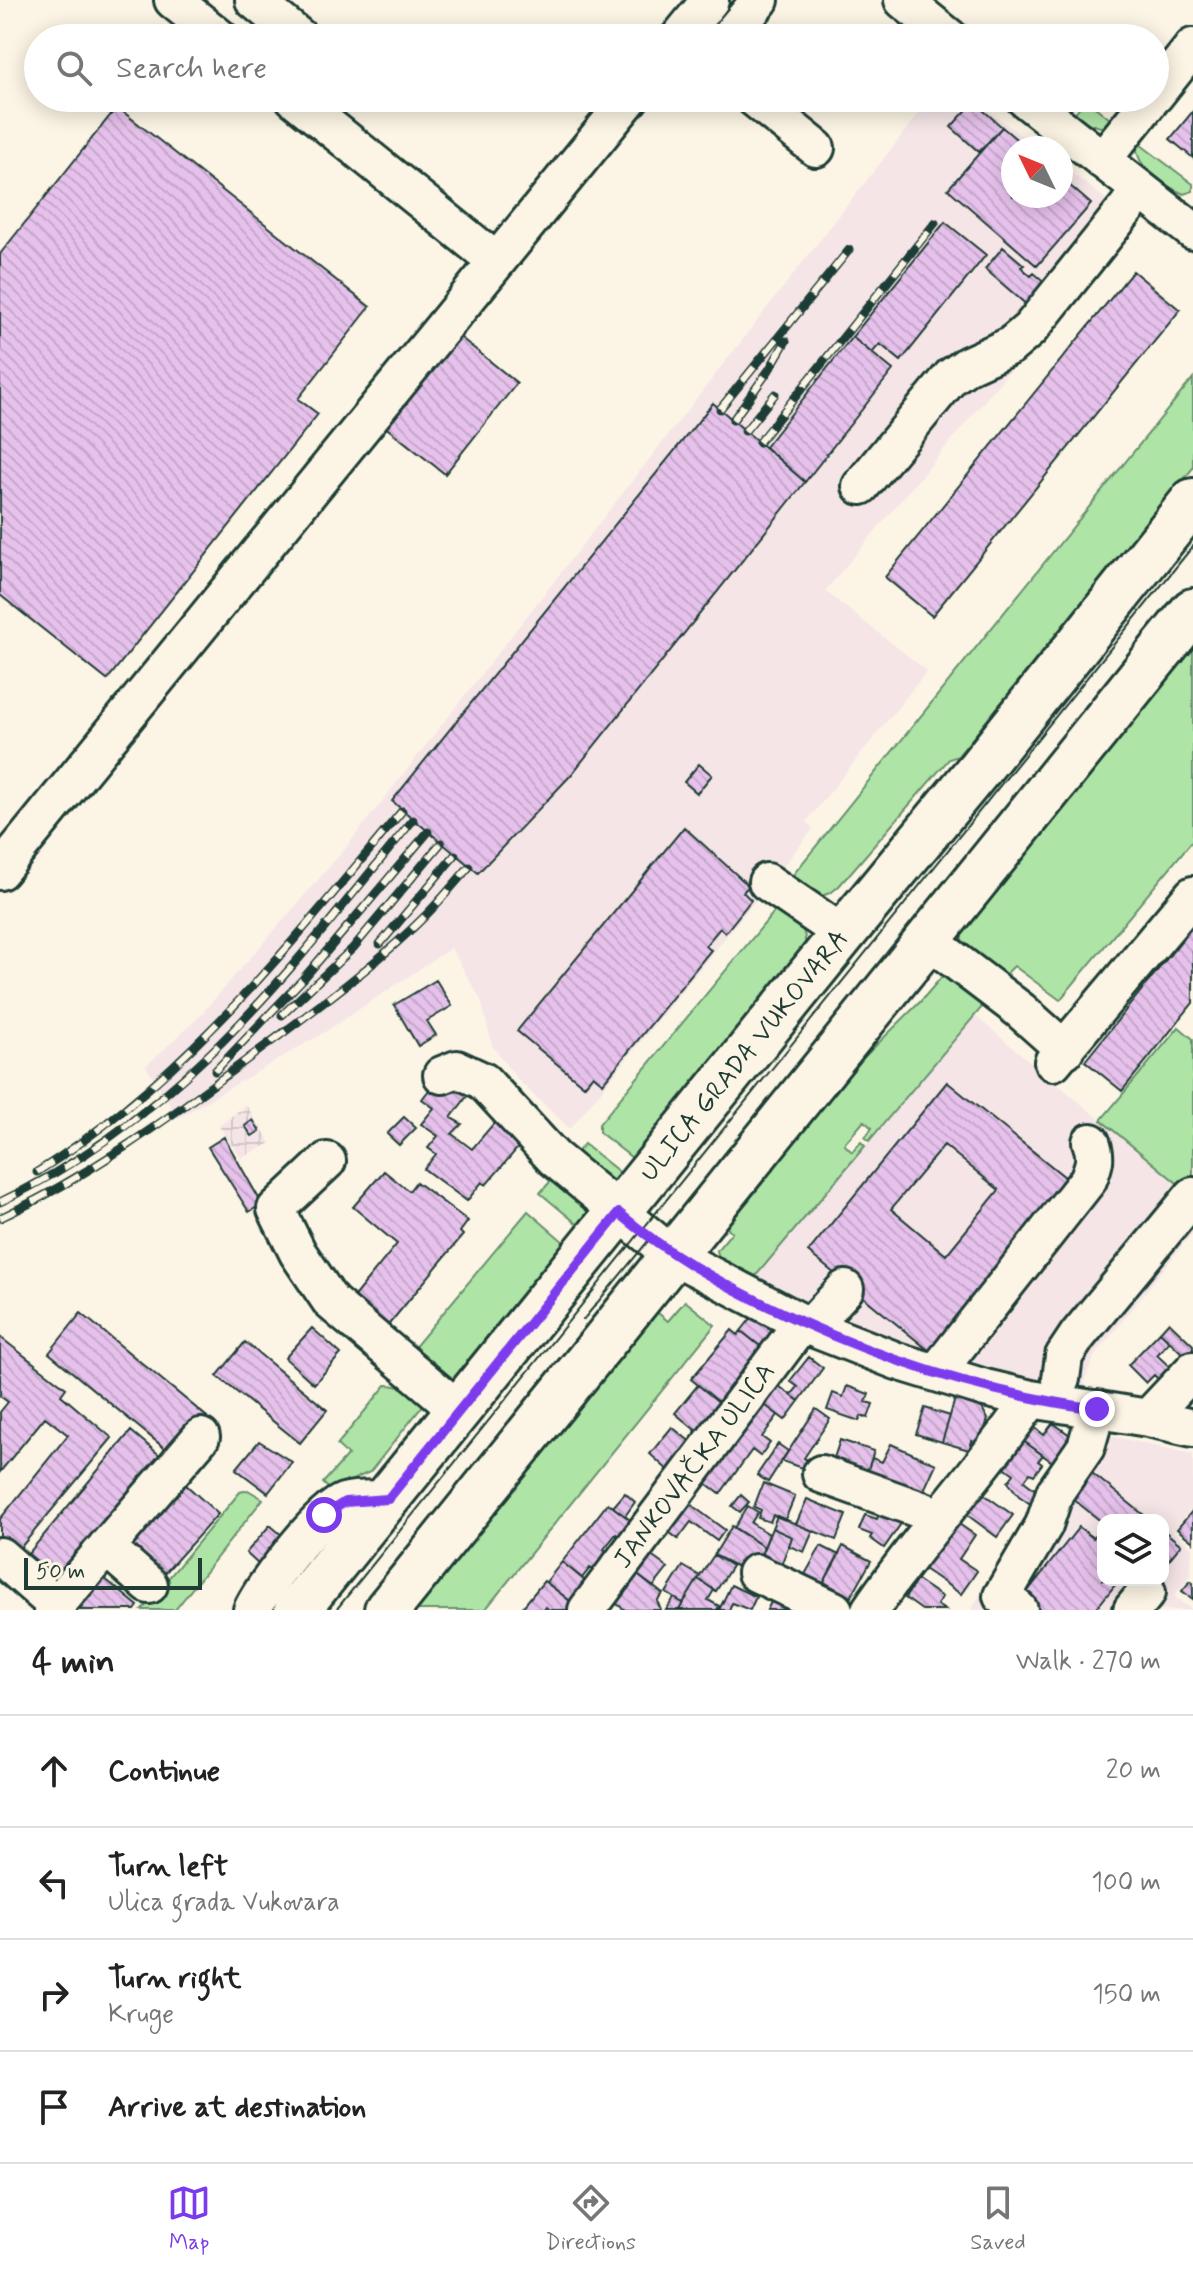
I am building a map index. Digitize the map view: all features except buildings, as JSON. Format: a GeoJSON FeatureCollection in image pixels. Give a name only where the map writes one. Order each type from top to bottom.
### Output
{"type":"FeatureCollection","features":[{"type":"Feature","properties":{"kind":"main road","name":"ULICA GRADA VUKOVARA"},"geometry":{"type":"LineString","coordinates":[[297,1610],[1193,501]]}},
{"type":"Feature","properties":{"kind":"main road"},"geometry":{"type":"LineString","coordinates":[[387,1610],[1193,611]]}},
{"type":"Feature","properties":{"kind":"street"},"geometry":{"type":"LineString","coordinates":[[173,0],[203,24]]}},
{"type":"Feature","properties":{"kind":"street"},"geometry":{"type":"LineString","coordinates":[[254,0],[283,24]]}},
{"type":"Feature","properties":{"kind":"street"},"geometry":{"type":"LineString","coordinates":[[740,24],[760,0]]}},
{"type":"Feature","properties":{"kind":"street"},"geometry":{"type":"LineString","coordinates":[[903,0],[933,24]]}},
{"type":"Feature","properties":{"kind":"street"},"geometry":{"type":"LineString","coordinates":[[1169,77],[1193,47]]}},
{"type":"Feature","properties":{"kind":"street"},"geometry":{"type":"LineString","coordinates":[[311,112],[496,261]]}},
{"type":"Feature","properties":{"kind":"street"},"geometry":{"type":"LineString","coordinates":[[0,871],[618,112]]}},
{"type":"Feature","properties":{"kind":"street"},"geometry":{"type":"LineString","coordinates":[[771,112],[816,148]]}},
{"type":"Feature","properties":{"kind":"street"},"geometry":{"type":"LineString","coordinates":[[1042,112],[1141,190],[1188,218]]}},
{"type":"Feature","properties":{"kind":"street"},"geometry":{"type":"LineString","coordinates":[[1102,160],[1141,112]]}},
{"type":"Feature","properties":{"kind":"street"},"geometry":{"type":"LineString","coordinates":[[861,486],[951,377],[968,365],[1010,346],[1030,329],[1141,190]]}},
{"type":"Feature","properties":{"kind":"street"},"geometry":{"type":"LineString","coordinates":[[767,882],[843,934]]}},
{"type":"Feature","properties":{"kind":"street"},"geometry":{"type":"LineString","coordinates":[[928,940],[1020,1010],[1059,1056],[1193,895]]}},
{"type":"Feature","properties":{"kind":"street"},"geometry":{"type":"LineString","coordinates":[[442,1075],[457,1069],[483,1081],[554,1158],[672,1255],[806,1325],[936,1373],[1031,1399],[1193,1428]]}},
{"type":"Feature","properties":{"kind":"street"},"geometry":{"type":"LineString","coordinates":[[936,1373],[1088,1180],[1095,1154],[1091,1142]]}},
{"type":"Feature","properties":{"kind":"street"},"geometry":{"type":"LineString","coordinates":[[327,1161],[276,1209],[293,1243],[331,1302],[460,1411]]}},
{"type":"Feature","properties":{"kind":"street"},"geometry":{"type":"LineString","coordinates":[[1061,1379],[1064,1356],[1078,1335],[1193,1196]]}},
{"type":"Feature","properties":{"kind":"street","name":"JANKOVAČKA ULICA"},"geometry":{"type":"LineString","coordinates":[[587,1610],[806,1325],[845,1289]]}},
{"type":"Feature","properties":{"kind":"street"},"geometry":{"type":"LineString","coordinates":[[1148,1418],[1193,1370]]}},
{"type":"Feature","properties":{"kind":"street"},"geometry":{"type":"LineString","coordinates":[[870,1610],[938,1516],[1004,1438],[1031,1399]]}},
{"type":"Feature","properties":{"kind":"street"},"geometry":{"type":"LineString","coordinates":[[1019,1610],[1002,1596],[1044,1525],[1055,1492],[1086,1447],[1097,1409]]}},
{"type":"Feature","properties":{"kind":"street"},"geometry":{"type":"LineString","coordinates":[[0,1556],[54,1608],[201,1437]]}},
{"type":"Feature","properties":{"kind":"street"},"geometry":{"type":"LineString","coordinates":[[821,1474],[938,1516]]}},
{"type":"Feature","properties":{"kind":"street"},"geometry":{"type":"LineString","coordinates":[[252,1610],[261,1592],[324,1515],[345,1502],[388,1499]]}},
{"type":"Feature","properties":{"kind":"street"},"geometry":{"type":"LineString","coordinates":[[106,1547],[149,1585]]}},
{"type":"Feature","properties":{"kind":"street"},"geometry":{"type":"LineString","coordinates":[[756,1573],[834,1610]]}},
{"type":"Feature","properties":{"kind":"shaded area"},"geometry":{"type":"Polygon","coordinates":[[[920,112],[990,112],[1022,136],[1001,136],[1001,208],[1073,208],[1073,174],[1135,221],[825,591],[927,671],[807,821],[813,829],[570,1129],[516,1078],[492,1045],[481,1000],[451,948],[325,1032],[178,1118],[146,1066],[198,1018],[345,849],[920,112]]]}},
{"type":"Feature","properties":{"kind":"shaded area"},"geometry":{"type":"Polygon","coordinates":[[[975,1016],[1188,1192],[1193,1186],[1193,1232],[1094,1357],[1084,1382],[1090,1395],[959,1368],[800,1310],[754,1278],[975,1016]]]}},
{"type":"Feature","properties":{"kind":"shaded area"},"geometry":{"type":"Polygon","coordinates":[[[246,1105],[271,1143],[241,1158],[219,1126],[246,1105]]]}},
{"type":"Feature","properties":{"kind":"shaded area"},"geometry":{"type":"Polygon","coordinates":[[[1079,1429],[1193,1454],[1193,1506],[1173,1531],[1192,1547],[1191,1575],[1174,1596],[1192,1610],[971,1610],[1079,1429]]]}},
{"type":"Feature","properties":{"kind":"green space"},"geometry":{"type":"Polygon","coordinates":[[[1076,112],[1101,112],[1115,123],[1100,127],[1071,118],[1076,112]]]}},
{"type":"Feature","properties":{"kind":"green space"},"geometry":{"type":"Polygon","coordinates":[[[1137,142],[1193,184],[1193,191],[1184,194],[1151,174],[1140,159],[1137,142]]]}},
{"type":"Feature","properties":{"kind":"green space"},"geometry":{"type":"Polygon","coordinates":[[[1193,378],[1193,468],[958,756],[949,759],[839,886],[820,896],[807,893],[788,881],[1193,378]]]}},
{"type":"Feature","properties":{"kind":"green space"},"geometry":{"type":"Polygon","coordinates":[[[1193,640],[1193,840],[1060,1000],[1014,966],[869,1141],[865,1138],[872,1128],[864,1121],[844,1144],[852,1152],[861,1142],[865,1146],[754,1278],[719,1259],[717,1250],[732,1232],[724,1225],[843,1078],[920,1002],[965,950],[960,931],[1193,640]]]}},
{"type":"Feature","properties":{"kind":"green space"},"geometry":{"type":"Polygon","coordinates":[[[774,912],[786,912],[799,925],[805,939],[803,951],[636,1161],[599,1132],[599,1124],[774,912]]]}},
{"type":"Feature","properties":{"kind":"green space"},"geometry":{"type":"Polygon","coordinates":[[[1179,1027],[1193,1039],[1193,1186],[1188,1192],[1101,1120],[1179,1027]]]}},
{"type":"Feature","properties":{"kind":"green space"},"geometry":{"type":"Polygon","coordinates":[[[584,1144],[623,1175],[610,1191],[571,1160],[584,1144]]]}},
{"type":"Feature","properties":{"kind":"green space"},"geometry":{"type":"Polygon","coordinates":[[[558,1173],[598,1207],[581,1227],[540,1193],[558,1173]]]}},
{"type":"Feature","properties":{"kind":"green space"},"geometry":{"type":"Polygon","coordinates":[[[528,1211],[565,1243],[450,1385],[408,1355],[528,1211]]]}},
{"type":"Feature","properties":{"kind":"green space"},"geometry":{"type":"Polygon","coordinates":[[[685,1301],[715,1325],[485,1610],[410,1610],[653,1309],[668,1321],[685,1301]]]}},
{"type":"Feature","properties":{"kind":"green space"},"geometry":{"type":"Polygon","coordinates":[[[386,1385],[407,1390],[424,1404],[370,1472],[330,1490],[323,1483],[348,1455],[337,1445],[386,1385]]]}},
{"type":"Feature","properties":{"kind":"green space"},"geometry":{"type":"Polygon","coordinates":[[[248,1490],[263,1499],[175,1610],[142,1610],[240,1492],[248,1490]]]}},
{"type":"Feature","properties":{"kind":"tram line"},"geometry":{"type":"LineString","coordinates":[[336,1610],[1193,546]]}},
{"type":"Feature","properties":{"kind":"tram line"},"geometry":{"type":"LineString","coordinates":[[583,1320],[649,1240]]}},
{"type":"Feature","properties":{"kind":"railway"},"geometry":{"type":"LineString","coordinates":[[759,442],[935,223]]}},
{"type":"Feature","properties":{"kind":"railway"},"geometry":{"type":"LineString","coordinates":[[720,409],[849,250]]}},
{"type":"Feature","properties":{"kind":"railway"},"geometry":{"type":"LineString","coordinates":[[733,420],[786,341]]}},
{"type":"Feature","properties":{"kind":"railway"},"geometry":{"type":"LineString","coordinates":[[745,431],[775,394]]}},
{"type":"Feature","properties":{"kind":"railway"},"geometry":{"type":"LineString","coordinates":[[37,1172],[91,1135],[189,1052],[277,959],[402,811]]}},
{"type":"Feature","properties":{"kind":"railway"},"geometry":{"type":"LineString","coordinates":[[0,1202],[65,1167],[124,1127],[178,1083],[276,985],[413,820]]}},
{"type":"Feature","properties":{"kind":"railway"},"geometry":{"type":"LineString","coordinates":[[215,1071],[303,979],[428,832]]}},
{"type":"Feature","properties":{"kind":"railway"},"geometry":{"type":"LineString","coordinates":[[282,1015],[353,948],[441,843]]}},
{"type":"Feature","properties":{"kind":"railway"},"geometry":{"type":"LineString","coordinates":[[380,944],[455,855]]}},
{"type":"Feature","properties":{"kind":"railway"},"geometry":{"type":"LineString","coordinates":[[0,1218],[126,1146],[312,1011],[400,940],[469,867]]}},
{"type":"Feature","properties":{"kind":"route"},"geometry":{"type":"LineString","coordinates":[[324,1515],[345,1502],[388,1499],[619,1213],[672,1255],[827,1334],[911,1366],[964,1382],[1019,1397],[1097,1409]]}}]}
